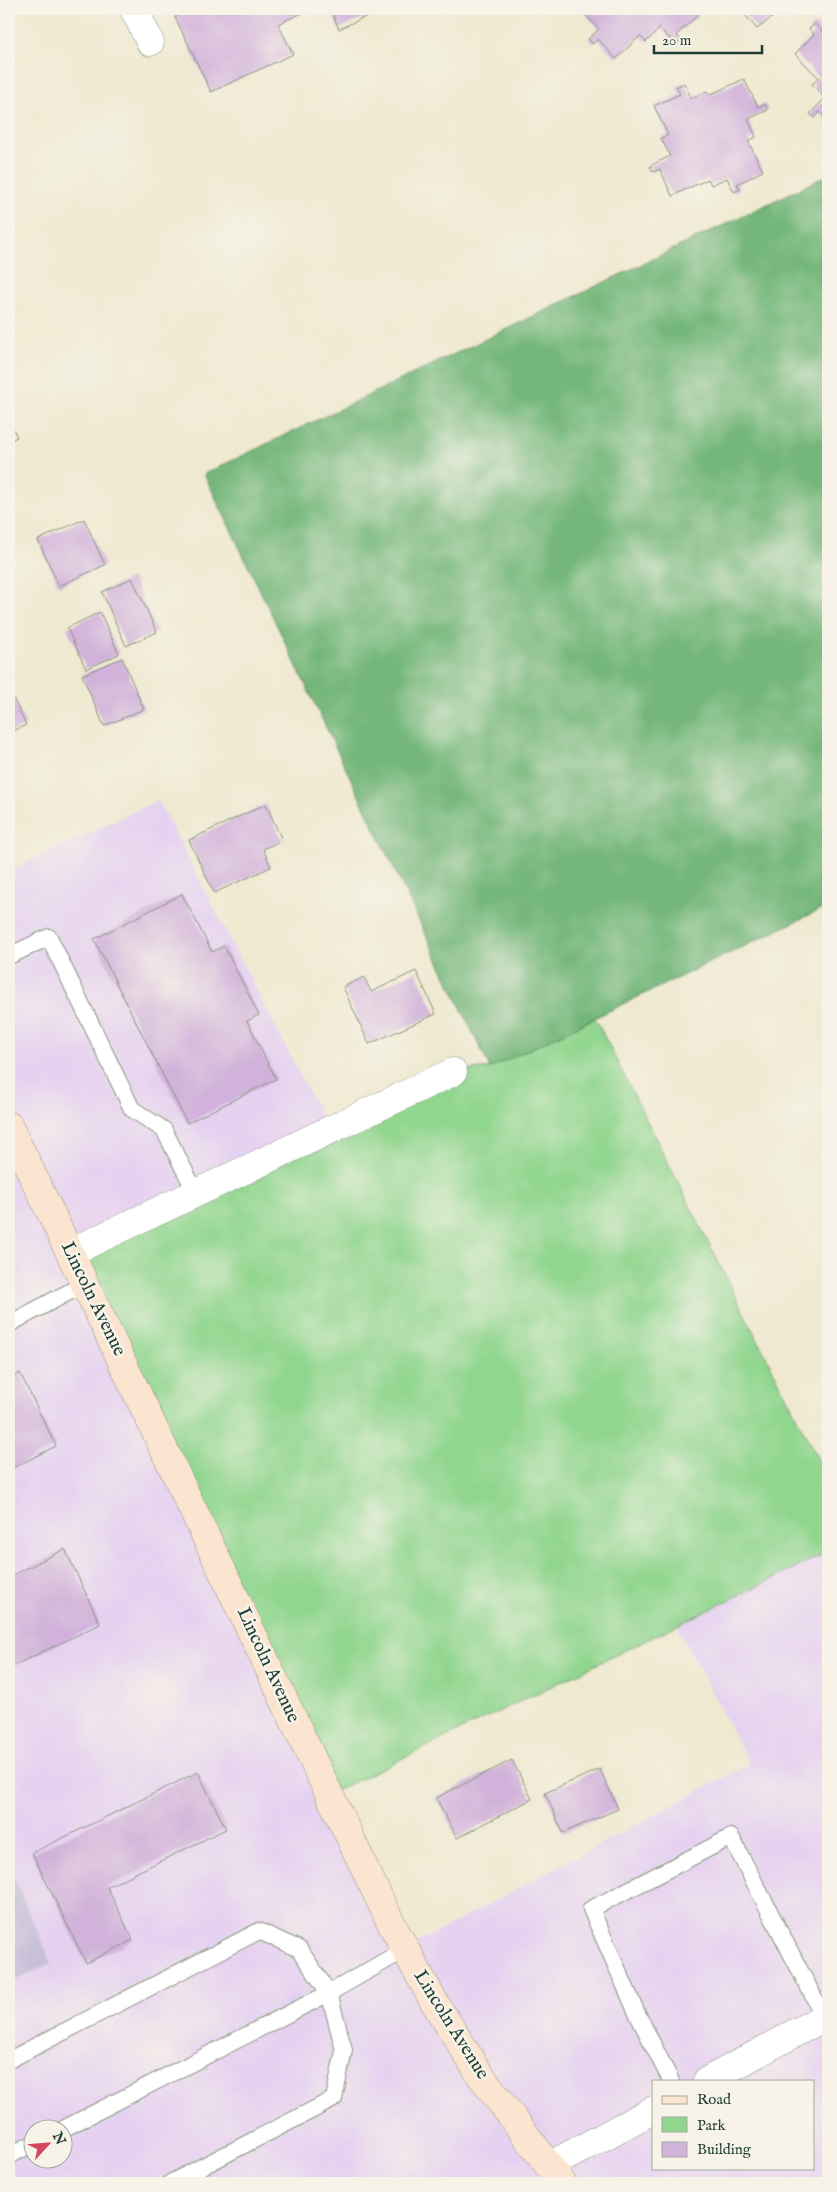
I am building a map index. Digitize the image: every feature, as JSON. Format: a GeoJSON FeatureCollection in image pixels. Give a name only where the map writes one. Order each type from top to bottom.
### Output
{"type":"FeatureCollection","features":[{"type":"Feature","properties":{"kind":"main road","name":"Lincoln Avenue"},"geometry":{"type":"LineString","coordinates":[[9,1126],[86,1283],[358,1855],[406,1949],[433,2000],[481,2076],[556,2175]]}},
{"type":"Feature","properties":{"kind":"street"},"geometry":{"type":"LineString","coordinates":[[134,9],[150,42]]}},
{"type":"Feature","properties":{"kind":"street"},"geometry":{"type":"LineString","coordinates":[[71,1252],[453,1072]]}},
{"type":"Feature","properties":{"kind":"street"},"geometry":{"type":"LineString","coordinates":[[709,2080],[826,2016]]}},
{"type":"Feature","properties":{"kind":"street"},"geometry":{"type":"LineString","coordinates":[[556,2175],[652,2111]]}},
{"type":"Feature","properties":{"kind":"lane"},"geometry":{"type":"LineString","coordinates":[[9,956],[50,937],[132,1109],[164,1130],[196,1193]]}},
{"type":"Feature","properties":{"kind":"lane"},"geometry":{"type":"LineString","coordinates":[[9,1324],[86,1283]]}},
{"type":"Feature","properties":{"kind":"lane"},"geometry":{"type":"LineString","coordinates":[[670,2080],[636,2011],[591,1909],[731,1837],[826,2016]]}},
{"type":"Feature","properties":{"kind":"lane"},"geometry":{"type":"LineString","coordinates":[[9,2060],[259,1931],[299,1949],[329,1993],[344,2050],[334,2099],[170,2183]]}},
{"type":"Feature","properties":{"kind":"lane"},"geometry":{"type":"LineString","coordinates":[[72,2124],[329,1993],[406,1949]]}},
{"type":"Feature","properties":{"kind":"lane"},"geometry":{"type":"LineString","coordinates":[[9,2156],[22,2149]]}},
{"type":"Feature","properties":{"kind":"shaded area"},"geometry":{"type":"Polygon","coordinates":[[[158,800],[329,1131],[71,1252],[406,1949],[749,1764],[677,1626],[828,1552],[828,2183],[9,2183],[9,1984],[51,1963],[9,1865],[9,871],[158,800]]]}},
{"type":"Feature","properties":{"kind":"shaded area"},"geometry":{"type":"Polygon","coordinates":[[[9,1865],[51,1963],[9,1984],[9,1865]]]}},
{"type":"Feature","properties":{"kind":"green space"},"geometry":{"type":"Polygon","coordinates":[[[828,175],[828,906],[490,1068],[204,474],[828,175]]]}},
{"type":"Feature","properties":{"kind":"green space"},"geometry":{"type":"Polygon","coordinates":[[[595,1018],[828,1479],[828,1552],[329,1794],[71,1252],[453,1072],[490,1068],[595,1018]]]}},
{"type":"Feature","properties":{"kind":"building"},"geometry":{"type":"Polygon","coordinates":[[[192,9],[300,9],[302,13],[278,24],[293,54],[211,92],[175,17],[192,9]]]}},
{"type":"Feature","properties":{"kind":"building"},"geometry":{"type":"Polygon","coordinates":[[[330,9],[363,9],[367,16],[339,29],[330,9]]]}},
{"type":"Feature","properties":{"kind":"building"},"geometry":{"type":"Polygon","coordinates":[[[590,9],[692,9],[698,15],[676,35],[681,40],[676,45],[660,28],[646,42],[640,36],[616,59],[598,39],[593,44],[588,39],[599,29],[586,15],[590,9]]]}},
{"type":"Feature","properties":{"kind":"building"},"geometry":{"type":"Polygon","coordinates":[[[740,9],[783,9],[757,29],[740,9]]]}},
{"type":"Feature","properties":{"kind":"building"},"geometry":{"type":"Polygon","coordinates":[[[815,24],[828,35],[828,121],[820,112],[815,118],[810,114],[825,98],[812,84],[819,78],[795,54],[814,34],[809,29],[815,24]]]}},
{"type":"Feature","properties":{"kind":"building"},"geometry":{"type":"Polygon","coordinates":[[[744,79],[758,107],[765,104],[768,110],[748,119],[756,137],[748,141],[763,171],[737,184],[740,189],[734,192],[727,178],[711,185],[708,179],[672,196],[660,169],[653,172],[650,166],[670,156],[661,138],[668,135],[654,106],[680,94],[676,87],[684,83],[691,98],[707,91],[709,95],[744,79]]]}},
{"type":"Feature","properties":{"kind":"building"},"geometry":{"type":"Polygon","coordinates":[[[9,420],[17,437],[9,441],[9,420]]]}},
{"type":"Feature","properties":{"kind":"building"},"geometry":{"type":"Polygon","coordinates":[[[84,519],[105,565],[59,586],[38,540],[84,519]]]}},
{"type":"Feature","properties":{"kind":"building"},"geometry":{"type":"Polygon","coordinates":[[[132,578],[157,632],[126,646],[102,592],[132,578]]]}},
{"type":"Feature","properties":{"kind":"building"},"geometry":{"type":"Polygon","coordinates":[[[100,612],[119,654],[86,669],[67,628],[100,612]]]}},
{"type":"Feature","properties":{"kind":"building"},"geometry":{"type":"Polygon","coordinates":[[[122,658],[144,709],[104,726],[82,675],[122,658]]]}},
{"type":"Feature","properties":{"kind":"building"},"geometry":{"type":"Polygon","coordinates":[[[9,689],[26,725],[9,733],[9,689]]]}},
{"type":"Feature","properties":{"kind":"building"},"geometry":{"type":"Polygon","coordinates":[[[266,804],[282,840],[263,849],[271,867],[214,893],[189,840],[266,804]]]}},
{"type":"Feature","properties":{"kind":"building"},"geometry":{"type":"Polygon","coordinates":[[[182,894],[212,952],[224,946],[259,1015],[247,1021],[276,1079],[187,1123],[94,939],[182,894]]]}},
{"type":"Feature","properties":{"kind":"building"},"geometry":{"type":"Polygon","coordinates":[[[416,971],[436,1014],[369,1044],[343,987],[364,977],[371,992],[416,971]]]}},
{"type":"Feature","properties":{"kind":"building"},"geometry":{"type":"Polygon","coordinates":[[[20,1373],[56,1446],[9,1470],[9,1379],[20,1373]]]}},
{"type":"Feature","properties":{"kind":"building"},"geometry":{"type":"Polygon","coordinates":[[[65,1549],[100,1624],[9,1668],[9,1577],[65,1549]]]}},
{"type":"Feature","properties":{"kind":"building"},"geometry":{"type":"Polygon","coordinates":[[[512,1760],[532,1799],[457,1838],[436,1798],[512,1760]]]}},
{"type":"Feature","properties":{"kind":"building"},"geometry":{"type":"Polygon","coordinates":[[[600,1769],[618,1809],[563,1833],[545,1793],[600,1769]]]}},
{"type":"Feature","properties":{"kind":"building"},"geometry":{"type":"Polygon","coordinates":[[[198,1772],[226,1829],[107,1887],[133,1940],[86,1963],[32,1853],[198,1772]]]}}]}
